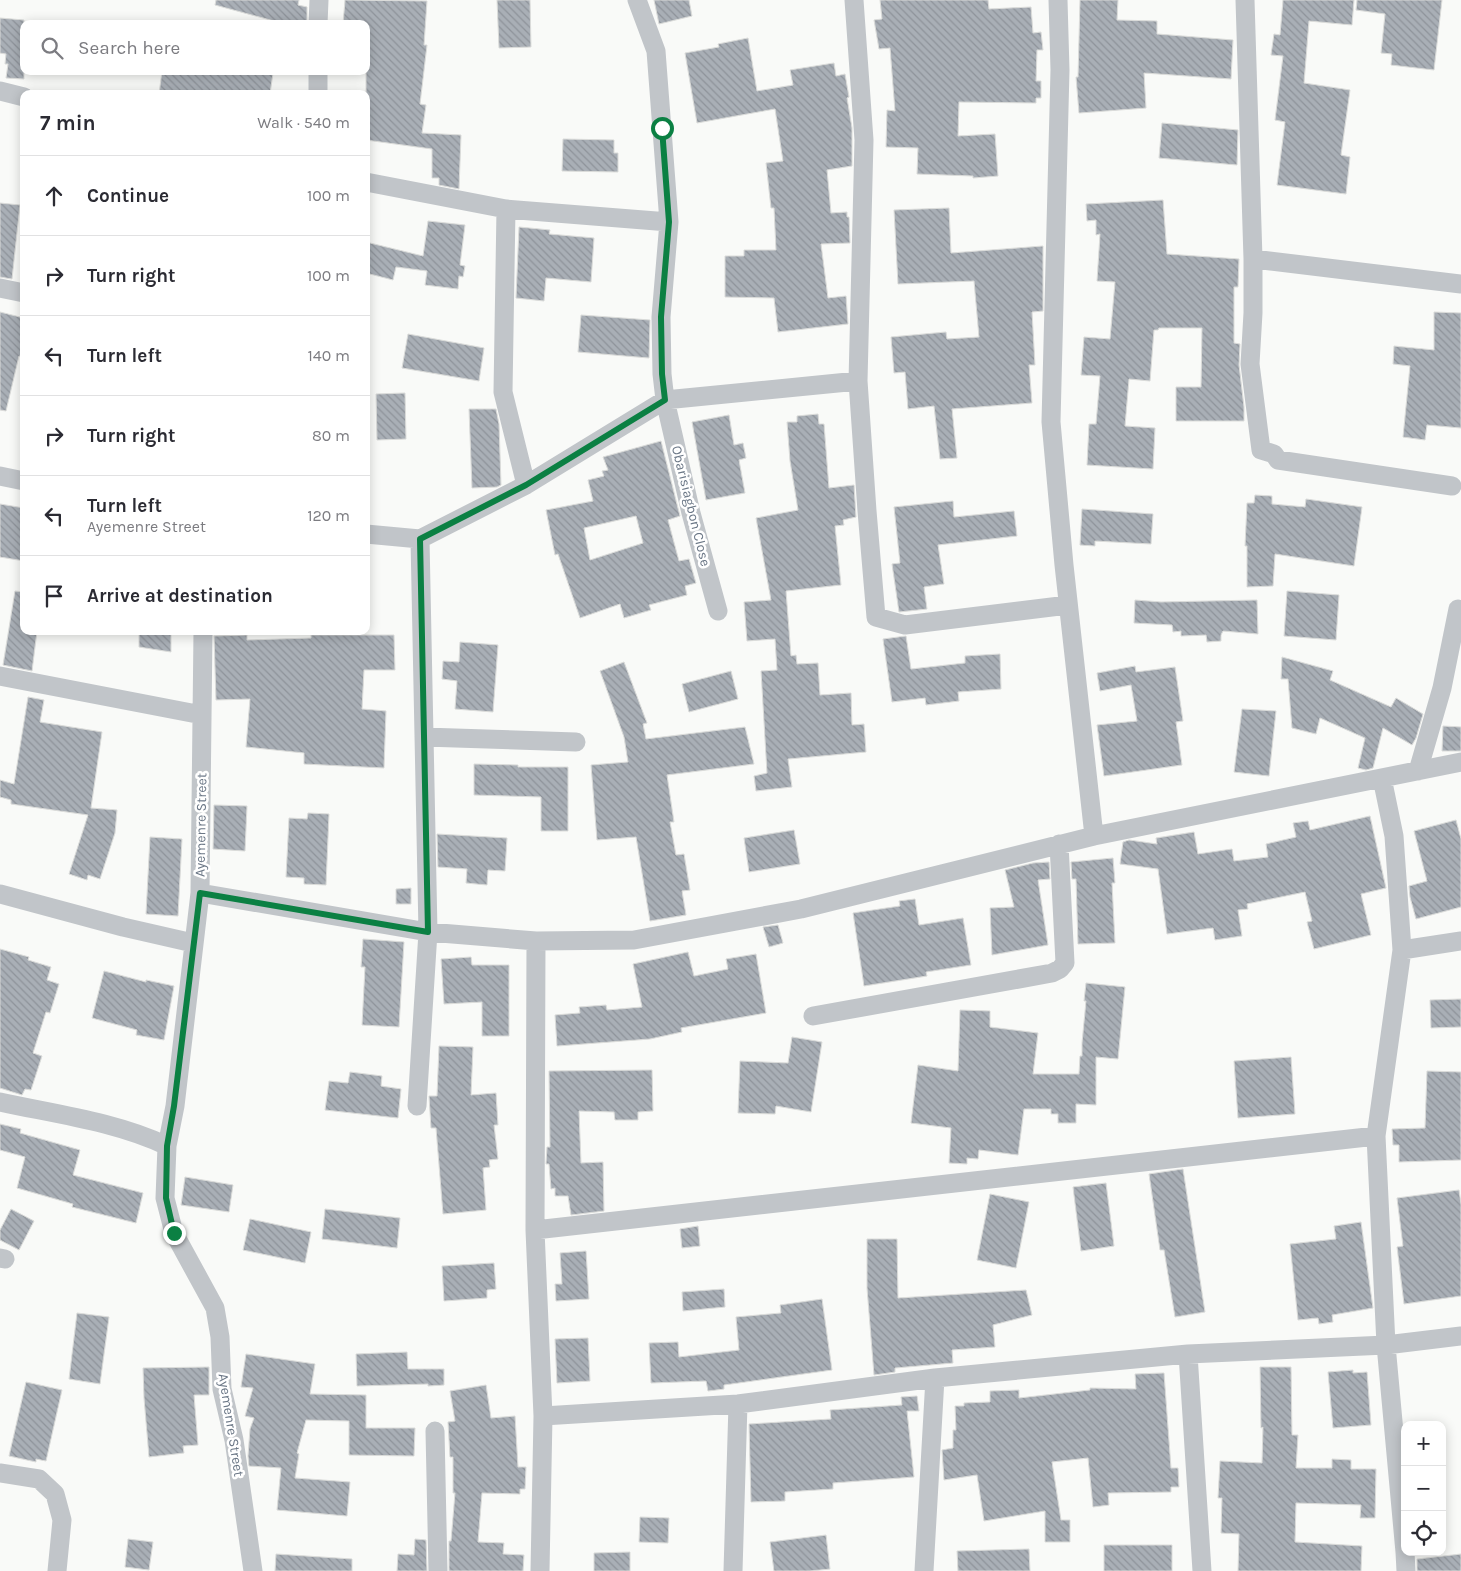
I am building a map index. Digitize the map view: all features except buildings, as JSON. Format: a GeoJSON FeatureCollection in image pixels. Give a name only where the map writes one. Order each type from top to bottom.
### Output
{"type":"FeatureCollection","features":[{"type":"Feature","properties":{"kind":"street"},"geometry":{"type":"LineString","coordinates":[[318,20],[319,0]]}},
{"type":"Feature","properties":{"kind":"street","name":"Obarisiagbon Close"},"geometry":{"type":"LineString","coordinates":[[636,0],[656,51],[669,222],[661,317],[662,374],[665,400],[718,611]]}},
{"type":"Feature","properties":{"kind":"street"},"geometry":{"type":"LineString","coordinates":[[854,0],[864,140],[858,381],[876,617],[905,625],[1068,605]]}},
{"type":"Feature","properties":{"kind":"street"},"geometry":{"type":"LineString","coordinates":[[1058,0],[1060,70],[1051,422],[1068,605],[1094,836]]}},
{"type":"Feature","properties":{"kind":"street"},"geometry":{"type":"LineString","coordinates":[[1245,0],[1253,259],[1253,313],[1250,364],[1261,450],[1274,454],[1278,460],[1452,486]]}},
{"type":"Feature","properties":{"kind":"street"},"geometry":{"type":"LineString","coordinates":[[318,75],[318,90]]}},
{"type":"Feature","properties":{"kind":"street"},"geometry":{"type":"LineString","coordinates":[[0,91],[20,96]]}},
{"type":"Feature","properties":{"kind":"street"},"geometry":{"type":"LineString","coordinates":[[370,183],[506,209],[669,222]]}},
{"type":"Feature","properties":{"kind":"street"},"geometry":{"type":"LineString","coordinates":[[506,209],[503,392],[526,485]]}},
{"type":"Feature","properties":{"kind":"street"},"geometry":{"type":"LineString","coordinates":[[1253,259],[1461,284]]}},
{"type":"Feature","properties":{"kind":"street"},"geometry":{"type":"LineString","coordinates":[[0,288],[20,292]]}},
{"type":"Feature","properties":{"kind":"street"},"geometry":{"type":"LineString","coordinates":[[370,534],[420,539],[526,485],[665,400],[858,381]]}},
{"type":"Feature","properties":{"kind":"street"},"geometry":{"type":"LineString","coordinates":[[0,476],[20,480]]}},
{"type":"Feature","properties":{"kind":"street"},"geometry":{"type":"LineString","coordinates":[[417,1106],[428,932],[420,539]]}},
{"type":"Feature","properties":{"kind":"street"},"geometry":{"type":"LineString","coordinates":[[1418,770],[1442,688],[1458,609]]}},
{"type":"Feature","properties":{"kind":"street","name":"Ayemenre Street"},"geometry":{"type":"LineString","coordinates":[[203,635],[200,893],[174,1106],[167,1146],[166,1198],[174,1233],[214,1308],[220,1337],[222,1389],[234,1440],[253,1571]]}},
{"type":"Feature","properties":{"kind":"street"},"geometry":{"type":"LineString","coordinates":[[0,676],[202,715]]}},
{"type":"Feature","properties":{"kind":"street"},"geometry":{"type":"LineString","coordinates":[[424,737],[576,742]]}},
{"type":"Feature","properties":{"kind":"street"},"geometry":{"type":"LineString","coordinates":[[200,893],[428,932],[536,941],[634,940],[801,909],[1094,836],[1461,762]]}},
{"type":"Feature","properties":{"kind":"street"},"geometry":{"type":"LineString","coordinates":[[1382,778],[1394,836],[1402,950],[1376,1136],[1386,1345],[1401,1511]]}},
{"type":"Feature","properties":{"kind":"street"},"geometry":{"type":"LineString","coordinates":[[813,1016],[1060,969],[1065,963],[1058,844]]}},
{"type":"Feature","properties":{"kind":"street"},"geometry":{"type":"LineString","coordinates":[[0,894],[123,927],[193,943]]}},
{"type":"Feature","properties":{"kind":"street"},"geometry":{"type":"LineString","coordinates":[[536,941],[535,1230],[543,1416],[540,1571]]}},
{"type":"Feature","properties":{"kind":"street"},"geometry":{"type":"LineString","coordinates":[[1402,950],[1461,941]]}},
{"type":"Feature","properties":{"kind":"street"},"geometry":{"type":"LineString","coordinates":[[0,1102],[148,1137],[167,1146]]}},
{"type":"Feature","properties":{"kind":"street"},"geometry":{"type":"LineString","coordinates":[[535,1230],[1376,1136]]}},
{"type":"Feature","properties":{"kind":"street"},"geometry":{"type":"LineString","coordinates":[[543,1416],[738,1404],[935,1378],[1188,1354],[1386,1345],[1461,1336]]}},
{"type":"Feature","properties":{"kind":"street"},"geometry":{"type":"LineString","coordinates":[[1188,1354],[1202,1571]]}},
{"type":"Feature","properties":{"kind":"street"},"geometry":{"type":"LineString","coordinates":[[924,1571],[935,1378]]}},
{"type":"Feature","properties":{"kind":"street"},"geometry":{"type":"LineString","coordinates":[[733,1571],[738,1404]]}},
{"type":"Feature","properties":{"kind":"street"},"geometry":{"type":"LineString","coordinates":[[435,1430],[438,1571]]}},
{"type":"Feature","properties":{"kind":"street"},"geometry":{"type":"LineString","coordinates":[[0,1473],[39,1480],[55,1494],[62,1520],[58,1571]]}},
{"type":"Feature","properties":{"kind":"street"},"geometry":{"type":"LineString","coordinates":[[1405,1556],[1406,1571]]}},
{"type":"Feature","properties":{"kind":"route"},"geometry":{"type":"LineString","coordinates":[[174,1233],[166,1198],[167,1146],[174,1106],[200,893],[428,932],[420,539],[526,485],[665,400],[662,374],[661,317],[669,222],[662,128]]}}]}
